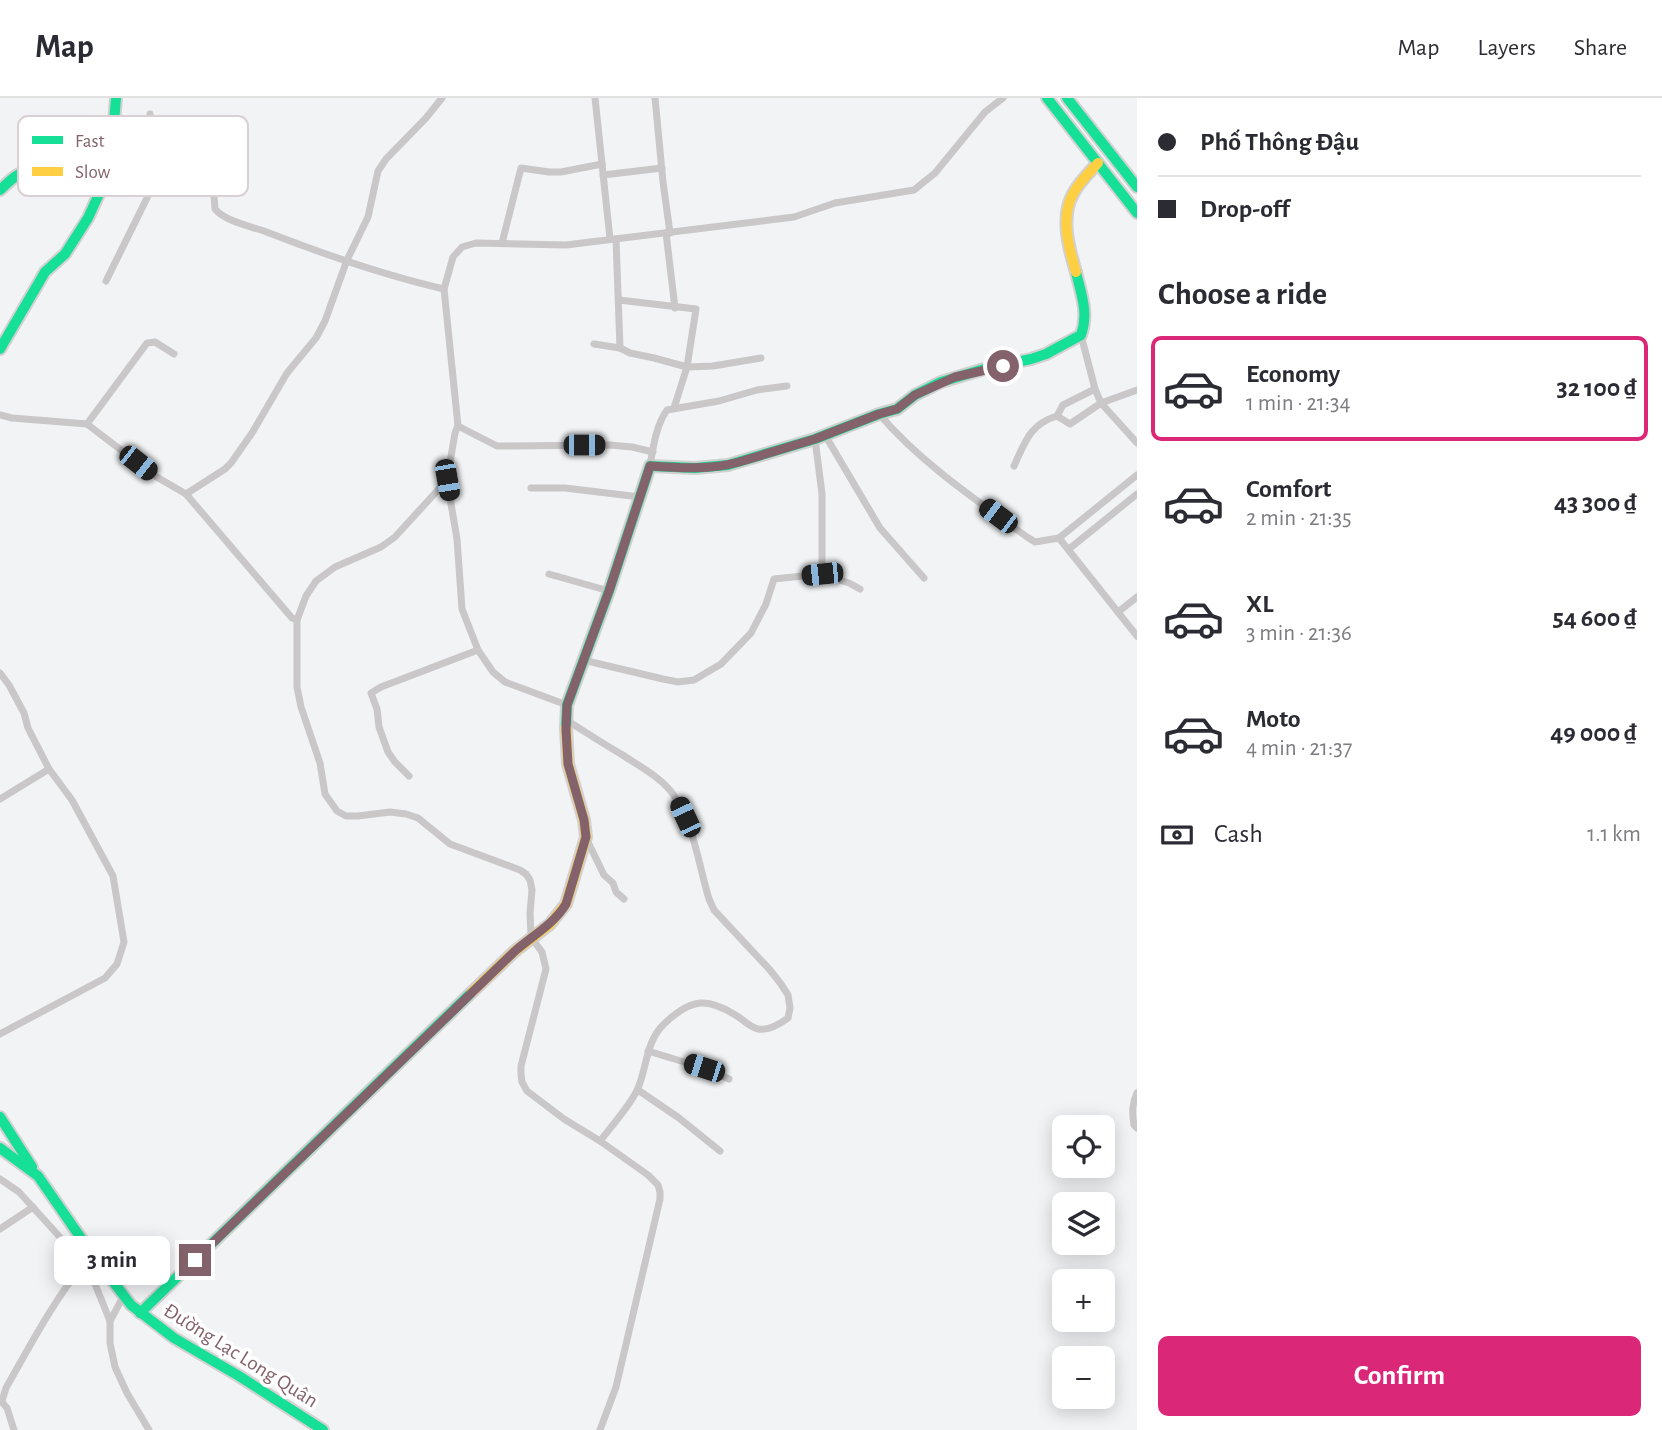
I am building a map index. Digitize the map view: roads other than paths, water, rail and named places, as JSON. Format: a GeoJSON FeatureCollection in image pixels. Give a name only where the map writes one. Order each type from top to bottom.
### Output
{"type":"FeatureCollection","features":[{"type":"Feature","properties":{"kind":"main road"},"geometry":{"type":"LineString","coordinates":[[115,116],[116,98]]}},
{"type":"Feature","properties":{"kind":"main road"},"geometry":{"type":"LineString","coordinates":[[1047,98],[1137,213]]}},
{"type":"Feature","properties":{"kind":"main road"},"geometry":{"type":"LineString","coordinates":[[1067,98],[1137,187]]}},
{"type":"Feature","properties":{"kind":"main road"},"geometry":{"type":"LineString","coordinates":[[140,1313],[531,937],[556,919],[566,904],[586,837],[584,820],[568,764],[567,705],[609,591],[650,466],[728,465],[820,437],[897,409],[915,395],[941,382],[974,371],[1031,359],[1081,335],[1086,310],[1072,252],[1067,212],[1078,186],[1098,163]]}},
{"type":"Feature","properties":{"kind":"main road"},"geometry":{"type":"LineString","coordinates":[[0,190],[18,176]]}},
{"type":"Feature","properties":{"kind":"main road"},"geometry":{"type":"LineString","coordinates":[[0,349],[45,272],[65,254],[88,218],[98,196]]}},
{"type":"Feature","properties":{"kind":"main road"},"geometry":{"type":"LineString","coordinates":[[0,1117],[38,1176]]}},
{"type":"Feature","properties":{"kind":"main road","name":"Đường Lạc Long Quân"},"geometry":{"type":"LineString","coordinates":[[0,1148],[38,1176],[123,1297],[140,1313],[174,1338],[323,1430]]}},
{"type":"Feature","properties":{"kind":"main road"},"geometry":{"type":"LineString","coordinates":[[0,1160],[38,1176]]}},
{"type":"Feature","properties":{"kind":"street"},"geometry":{"type":"LineString","coordinates":[[186,494],[225,469],[252,433],[287,373],[316,338],[347,260],[367,222],[381,165],[442,98]]}},
{"type":"Feature","properties":{"kind":"street"},"geometry":{"type":"LineString","coordinates":[[595,98],[613,239],[620,348]]}},
{"type":"Feature","properties":{"kind":"street"},"geometry":{"type":"LineString","coordinates":[[655,98],[675,308]]}},
{"type":"Feature","properties":{"kind":"street"},"geometry":{"type":"LineString","coordinates":[[567,705],[505,682],[492,672],[478,650],[462,609],[457,539],[447,480],[458,426],[444,289],[453,257],[462,247],[476,243],[550,246],[668,233],[794,217],[835,203],[914,190],[935,173],[985,112],[1003,98]]}},
{"type":"Feature","properties":{"kind":"street"},"geometry":{"type":"LineString","coordinates":[[502,243],[521,168],[561,172],[602,164]]}},
{"type":"Feature","properties":{"kind":"street"},"geometry":{"type":"LineString","coordinates":[[603,175],[662,168]]}},
{"type":"Feature","properties":{"kind":"street"},"geometry":{"type":"LineString","coordinates":[[106,281],[148,196]]}},
{"type":"Feature","properties":{"kind":"street"},"geometry":{"type":"LineString","coordinates":[[214,196],[215,208],[222,215],[290,242],[411,282],[444,289]]}},
{"type":"Feature","properties":{"kind":"street"},"geometry":{"type":"LineString","coordinates":[[619,300],[696,309],[687,367],[674,408]]}},
{"type":"Feature","properties":{"kind":"street"},"geometry":{"type":"LineString","coordinates":[[1081,335],[1101,403],[1137,443]]}},
{"type":"Feature","properties":{"kind":"street"},"geometry":{"type":"LineString","coordinates":[[87,424],[147,343],[155,342],[174,354]]}},
{"type":"Feature","properties":{"kind":"street"},"geometry":{"type":"LineString","coordinates":[[594,344],[620,348],[687,367],[713,366],[761,358]]}},
{"type":"Feature","properties":{"kind":"street"},"geometry":{"type":"LineString","coordinates":[[650,466],[667,410],[787,386]]}},
{"type":"Feature","properties":{"kind":"street"},"geometry":{"type":"LineString","coordinates":[[1014,466],[1031,431],[1047,419],[1057,416],[1063,405],[1095,389]]}},
{"type":"Feature","properties":{"kind":"street"},"geometry":{"type":"LineString","coordinates":[[1057,416],[1070,424],[1101,403],[1137,390]]}},
{"type":"Feature","properties":{"kind":"street"},"geometry":{"type":"LineString","coordinates":[[879,414],[944,475],[1034,542],[1059,538],[1137,475]]}},
{"type":"Feature","properties":{"kind":"street"},"geometry":{"type":"LineString","coordinates":[[0,415],[87,424],[155,476],[186,494],[292,618],[297,620]]}},
{"type":"Feature","properties":{"kind":"street"},"geometry":{"type":"LineString","coordinates":[[458,426],[498,446],[610,445],[653,452]]}},
{"type":"Feature","properties":{"kind":"street"},"geometry":{"type":"LineString","coordinates":[[820,437],[822,574]]}},
{"type":"Feature","properties":{"kind":"street"},"geometry":{"type":"LineString","coordinates":[[820,437],[880,527],[924,578]]}},
{"type":"Feature","properties":{"kind":"street"},"geometry":{"type":"LineString","coordinates":[[447,480],[394,537],[381,547],[335,567],[316,581],[306,596],[297,620],[297,687],[320,763],[325,794],[337,811],[346,816],[390,812],[418,818],[450,844],[523,871],[530,880],[531,937],[542,952],[546,969],[521,1066],[522,1082],[527,1091],[648,1175],[658,1185],[660,1192],[641,1284],[616,1387],[600,1430]]}},
{"type":"Feature","properties":{"kind":"street"},"geometry":{"type":"LineString","coordinates":[[531,488],[565,488],[640,497]]}},
{"type":"Feature","properties":{"kind":"street"},"geometry":{"type":"LineString","coordinates":[[1069,549],[1137,494]]}},
{"type":"Feature","properties":{"kind":"street"},"geometry":{"type":"LineString","coordinates":[[1059,538],[1137,636]]}},
{"type":"Feature","properties":{"kind":"street"},"geometry":{"type":"LineString","coordinates":[[550,574],[609,591]]}},
{"type":"Feature","properties":{"kind":"street"},"geometry":{"type":"LineString","coordinates":[[583,660],[678,682],[694,680],[722,664],[751,633],[766,604],[774,579],[822,574],[860,589]]}},
{"type":"Feature","properties":{"kind":"street"},"geometry":{"type":"LineString","coordinates":[[1118,612],[1137,597]]}},
{"type":"Feature","properties":{"kind":"street"},"geometry":{"type":"LineString","coordinates":[[409,776],[395,762],[384,743],[371,693],[478,650]]}},
{"type":"Feature","properties":{"kind":"street"},"geometry":{"type":"LineString","coordinates":[[0,673],[24,713],[28,728],[49,769],[72,800],[113,876],[124,942],[114,969],[105,978],[0,1034]]}},
{"type":"Feature","properties":{"kind":"street"},"geometry":{"type":"LineString","coordinates":[[566,720],[639,766],[670,790],[685,817],[714,910],[770,970],[788,995],[790,1008],[788,1018],[782,1023],[764,1029],[756,1029],[723,1007],[702,1002],[690,1006],[663,1024],[648,1051],[638,1090],[600,1141]]}},
{"type":"Feature","properties":{"kind":"street"},"geometry":{"type":"LineString","coordinates":[[0,799],[49,769]]}},
{"type":"Feature","properties":{"kind":"street"},"geometry":{"type":"LineString","coordinates":[[586,837],[604,875],[624,899]]}},
{"type":"Feature","properties":{"kind":"street"},"geometry":{"type":"LineString","coordinates":[[648,1051],[704,1068],[729,1079]]}},
{"type":"Feature","properties":{"kind":"street"},"geometry":{"type":"LineString","coordinates":[[638,1090],[720,1151]]}},
{"type":"Feature","properties":{"kind":"street"},"geometry":{"type":"LineString","coordinates":[[1137,1093],[1132,1115],[1133,1125],[1137,1128]]}},
{"type":"Feature","properties":{"kind":"street"},"geometry":{"type":"LineString","coordinates":[[0,1179],[19,1192],[33,1207],[95,1284],[110,1321],[110,1343],[115,1367],[127,1394],[149,1430]]}},
{"type":"Feature","properties":{"kind":"street"},"geometry":{"type":"LineString","coordinates":[[0,1229],[33,1207]]}},
{"type":"Feature","properties":{"kind":"street"},"geometry":{"type":"LineString","coordinates":[[14,1430],[7,1408],[1,1400],[6,1388],[47,1315],[92,1254]]}},
{"type":"Feature","properties":{"kind":"street"},"geometry":{"type":"LineString","coordinates":[[110,1321],[123,1297]]}}]}
